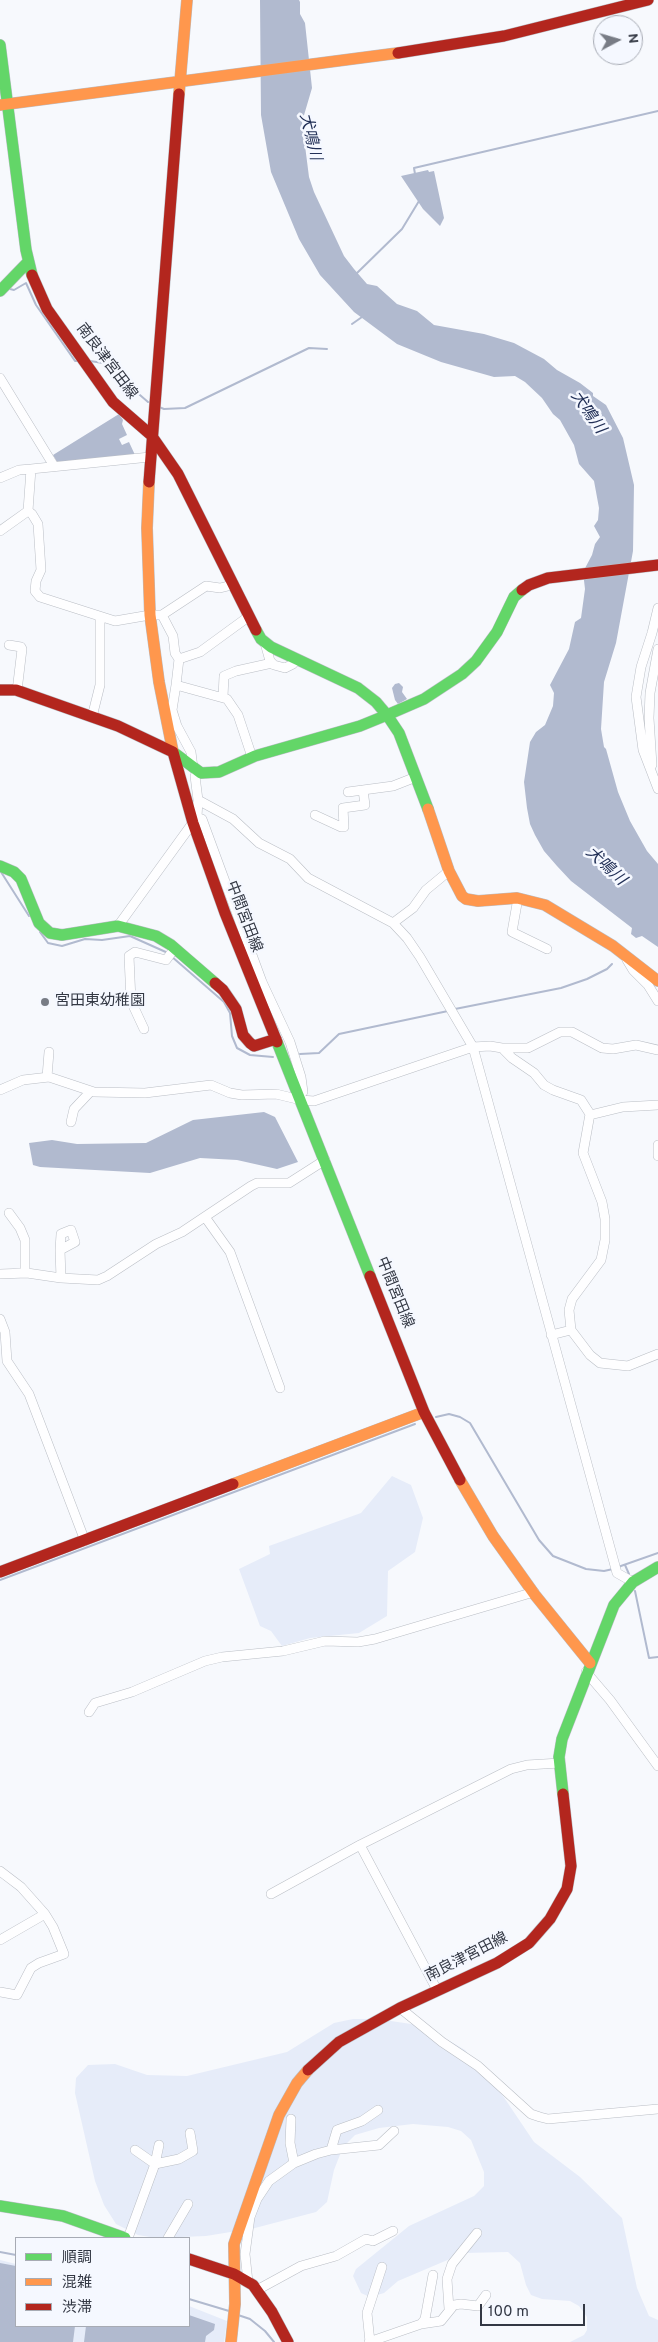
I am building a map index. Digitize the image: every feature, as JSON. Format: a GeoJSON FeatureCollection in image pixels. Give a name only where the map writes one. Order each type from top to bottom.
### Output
{"type":"FeatureCollection","features":[{"type":"Feature","properties":{"kind":"main road","name":"中間宮田線"},"geometry":{"type":"LineString","coordinates":[[187,0],[151,435],[148,528],[156,615],[159,682],[168,710],[173,752],[198,821],[229,923],[281,1037],[325,1160],[424,1412],[466,1491],[494,1536],[588,1667]]}},
{"type":"Feature","properties":{"kind":"main road"},"geometry":{"type":"LineString","coordinates":[[3,105],[181,80],[429,49],[504,36],[648,0]]}},
{"type":"Feature","properties":{"kind":"main road","name":"南良津宮田線"},"geometry":{"type":"LineString","coordinates":[[0,45],[3,105],[28,262],[47,309],[113,402],[151,435],[178,474],[248,617],[261,639],[265,643],[358,688],[376,702],[387,715]]}},
{"type":"Feature","properties":{"kind":"main road"},"geometry":{"type":"LineString","coordinates":[[0,291],[28,262]]}},
{"type":"Feature","properties":{"kind":"main road"},"geometry":{"type":"LineString","coordinates":[[0,690],[17,691],[118,726],[173,752],[194,772],[218,772],[252,757],[360,726],[424,699],[462,674],[486,649],[514,597],[529,585],[551,578],[658,564]]}},
{"type":"Feature","properties":{"kind":"main road"},"geometry":{"type":"LineString","coordinates":[[387,715],[399,734],[456,888],[466,899],[478,901],[518,898],[545,905],[613,946],[658,981]]}},
{"type":"Feature","properties":{"kind":"main road"},"geometry":{"type":"LineString","coordinates":[[3,867],[22,879],[35,916],[39,923],[50,933],[62,935],[118,926],[156,936],[175,948],[232,1000],[243,1035],[250,1043],[254,1046],[260,1045],[281,1037]]}},
{"type":"Feature","properties":{"kind":"main road"},"geometry":{"type":"LineString","coordinates":[[0,1572],[424,1412]]}},
{"type":"Feature","properties":{"kind":"main road","name":"南良津宮田線"},"geometry":{"type":"LineString","coordinates":[[231,2342],[235,2304],[234,2244],[242,2216],[279,2115],[297,2083],[315,2062],[339,2042],[400,2008],[497,1963],[529,1943],[550,1919],[567,1889],[572,1866],[560,1763],[562,1739],[588,1667],[614,1605],[633,1582],[658,1567]]}},
{"type":"Feature","properties":{"kind":"main road"},"geometry":{"type":"LineString","coordinates":[[0,2206],[63,2216],[123,2237]]}},
{"type":"Feature","properties":{"kind":"main road"},"geometry":{"type":"LineString","coordinates":[[190,2259],[234,2274],[252,2286],[272,2312],[288,2342]]}},
{"type":"Feature","properties":{"kind":"street"},"geometry":{"type":"LineString","coordinates":[[0,378],[54,466]]}},
{"type":"Feature","properties":{"kind":"street"},"geometry":{"type":"LineString","coordinates":[[0,478],[19,470],[150,457]]}},
{"type":"Feature","properties":{"kind":"street"},"geometry":{"type":"LineString","coordinates":[[28,511],[31,469]]}},
{"type":"Feature","properties":{"kind":"street"},"geometry":{"type":"LineString","coordinates":[[28,511],[38,524],[41,570],[36,581],[35,591],[40,597],[114,621],[156,615],[206,586],[220,588],[232,585]]}},
{"type":"Feature","properties":{"kind":"street"},"geometry":{"type":"LineString","coordinates":[[0,531],[28,511]]}},
{"type":"Feature","properties":{"kind":"street"},"geometry":{"type":"LineString","coordinates":[[656,786],[643,750],[636,697],[641,667],[658,608]]}},
{"type":"Feature","properties":{"kind":"street"},"geometry":{"type":"LineString","coordinates":[[118,926],[198,821],[199,814],[191,752],[168,710],[176,684],[179,659],[175,653],[173,636],[156,615]]}},
{"type":"Feature","properties":{"kind":"street"},"geometry":{"type":"LineString","coordinates":[[92,717],[100,685],[100,617]]}},
{"type":"Feature","properties":{"kind":"street"},"geometry":{"type":"LineString","coordinates":[[179,659],[200,652],[248,617]]}},
{"type":"Feature","properties":{"kind":"street"},"geometry":{"type":"LineString","coordinates":[[265,643],[266,651],[272,663],[279,668],[285,668],[297,659]]}},
{"type":"Feature","properties":{"kind":"street"},"geometry":{"type":"LineString","coordinates":[[9,645],[21,647],[22,649],[17,691]]}},
{"type":"Feature","properties":{"kind":"street"},"geometry":{"type":"LineString","coordinates":[[656,786],[651,758],[654,715],[650,693],[658,650]]}},
{"type":"Feature","properties":{"kind":"street"},"geometry":{"type":"LineString","coordinates":[[252,757],[238,715],[223,696],[224,676],[236,670],[272,663]]}},
{"type":"Feature","properties":{"kind":"street"},"geometry":{"type":"LineString","coordinates":[[159,682],[176,684],[209,695],[223,696]]}},
{"type":"Feature","properties":{"kind":"street"},"geometry":{"type":"LineString","coordinates":[[348,792],[393,786],[416,777]]}},
{"type":"Feature","properties":{"kind":"street"},"geometry":{"type":"LineString","coordinates":[[314,815],[344,827],[344,808],[364,805],[363,790]]}},
{"type":"Feature","properties":{"kind":"street"},"geometry":{"type":"LineString","coordinates":[[198,800],[233,819],[259,843],[290,859],[308,878],[393,923],[420,957],[473,1047],[616,1568],[633,1582]]}},
{"type":"Feature","properties":{"kind":"street"},"geometry":{"type":"LineString","coordinates":[[393,923],[414,908],[426,890],[449,871]]}},
{"type":"Feature","properties":{"kind":"street"},"geometry":{"type":"LineString","coordinates":[[518,898],[512,932],[547,949]]}},
{"type":"Feature","properties":{"kind":"street"},"geometry":{"type":"LineString","coordinates":[[144,1028],[131,1002],[129,956],[135,952],[166,960],[175,948]]}},
{"type":"Feature","properties":{"kind":"street"},"geometry":{"type":"LineString","coordinates":[[625,956],[633,970],[648,985],[658,1002]]}},
{"type":"Feature","properties":{"kind":"street"},"geometry":{"type":"LineString","coordinates":[[0,1090],[23,1080],[47,1077],[91,1091],[145,1094],[211,1085],[230,1093],[242,1095],[276,1094],[302,1096],[314,1101],[473,1047],[528,1048],[560,1032],[572,1032],[602,1048],[613,1049],[636,1045],[658,1050]]}},
{"type":"Feature","properties":{"kind":"street"},"geometry":{"type":"LineString","coordinates":[[502,1048],[512,1058],[534,1073],[544,1085],[581,1100],[587,1106],[590,1115],[583,1153],[602,1202],[605,1219],[605,1240],[601,1260],[572,1299],[569,1310],[571,1330],[590,1355],[600,1363],[628,1366],[658,1354]]}},
{"type":"Feature","properties":{"kind":"street"},"geometry":{"type":"LineString","coordinates":[[47,1077],[49,1052]]}},
{"type":"Feature","properties":{"kind":"street"},"geometry":{"type":"LineString","coordinates":[[71,1122],[74,1109],[91,1091]]}},
{"type":"Feature","properties":{"kind":"street"},"geometry":{"type":"LineString","coordinates":[[590,1115],[623,1107],[658,1105]]}},
{"type":"Feature","properties":{"kind":"street"},"geometry":{"type":"LineString","coordinates":[[658,1144],[658,1156]]}},
{"type":"Feature","properties":{"kind":"street"},"geometry":{"type":"LineString","coordinates":[[0,1274],[25,1273],[61,1278],[98,1280],[108,1276],[156,1244],[182,1232],[251,1186],[258,1183],[289,1182],[325,1160]]}},
{"type":"Feature","properties":{"kind":"street"},"geometry":{"type":"LineString","coordinates":[[10,1213],[25,1240],[25,1273]]}},
{"type":"Feature","properties":{"kind":"street"},"geometry":{"type":"LineString","coordinates":[[205,1217],[230,1252],[280,1388]]}},
{"type":"Feature","properties":{"kind":"street"},"geometry":{"type":"LineString","coordinates":[[60,1250],[61,1278]]}},
{"type":"Feature","properties":{"kind":"street"},"geometry":{"type":"LineString","coordinates":[[0,1319],[5,1332],[7,1361],[29,1394],[85,1541]]}},
{"type":"Feature","properties":{"kind":"street"},"geometry":{"type":"LineString","coordinates":[[551,1335],[571,1330]]}},
{"type":"Feature","properties":{"kind":"street"},"geometry":{"type":"LineString","coordinates":[[89,1712],[95,1703],[132,1692],[205,1661],[222,1657],[282,1651],[325,1641],[358,1642],[375,1639],[534,1592]]}},
{"type":"Feature","properties":{"kind":"street"},"geometry":{"type":"LineString","coordinates":[[588,1667],[658,1766]]}},
{"type":"Feature","properties":{"kind":"street"},"geometry":{"type":"LineString","coordinates":[[271,1894],[360,1845],[511,1769],[560,1763]]}},
{"type":"Feature","properties":{"kind":"street"},"geometry":{"type":"LineString","coordinates":[[360,1845],[437,1990]]}},
{"type":"Feature","properties":{"kind":"street"},"geometry":{"type":"LineString","coordinates":[[0,1871],[21,1888],[45,1914],[53,1927],[64,1954],[39,1962],[31,1968],[17,1995],[0,1992]]}},
{"type":"Feature","properties":{"kind":"street"},"geometry":{"type":"LineString","coordinates":[[0,1940],[45,1914]]}},
{"type":"Feature","properties":{"kind":"street"},"geometry":{"type":"LineString","coordinates":[[400,2008],[442,2042],[478,2066],[531,2114],[548,2119],[658,2109]]}},
{"type":"Feature","properties":{"kind":"street"},"geometry":{"type":"LineString","coordinates":[[331,2150],[337,2130],[362,2121],[378,2110]]}},
{"type":"Feature","properties":{"kind":"street"},"geometry":{"type":"LineString","coordinates":[[291,2119],[290,2136],[294,2164]]}},
{"type":"Feature","properties":{"kind":"street"},"geometry":{"type":"LineString","coordinates":[[393,2231],[373,2241],[366,2239],[336,2256],[300,2266],[252,2286],[245,2254],[250,2217],[257,2200],[269,2181],[294,2164],[331,2150],[372,2148],[379,2145],[394,2132]]}},
{"type":"Feature","properties":{"kind":"street"},"geometry":{"type":"LineString","coordinates":[[135,2150],[155,2164],[179,2159],[193,2151],[190,2134]]}},
{"type":"Feature","properties":{"kind":"street"},"geometry":{"type":"LineString","coordinates":[[126,2237],[155,2164],[159,2145]]}},
{"type":"Feature","properties":{"kind":"street"},"geometry":{"type":"LineString","coordinates":[[169,2237],[188,2204]]}},
{"type":"Feature","properties":{"kind":"street"},"geometry":{"type":"LineString","coordinates":[[450,2309],[446,2279],[452,2264],[477,2233]]}},
{"type":"Feature","properties":{"kind":"street"},"geometry":{"type":"LineString","coordinates":[[382,2267],[367,2313],[370,2342],[421,2324],[441,2321],[450,2309],[462,2304],[478,2306],[482,2304],[486,2295]]}},
{"type":"Feature","properties":{"kind":"street"},"geometry":{"type":"LineString","coordinates":[[421,2324],[433,2275]]}},
{"type":"Feature","properties":{"kind":"shaded area"},"geometry":{"type":"Polygon","coordinates":[[[392,1476],[411,1485],[423,1518],[415,1552],[388,1571],[387,1616],[359,1633],[310,1638],[282,1646],[271,1631],[260,1626],[239,1569],[270,1554],[269,1546],[361,1513],[392,1476]]]}},
{"type":"Feature","properties":{"kind":"shaded area"},"geometry":{"type":"Polygon","coordinates":[[[353,2019],[378,2019],[424,2026],[465,2050],[503,2096],[534,2142],[580,2177],[622,2218],[637,2288],[649,2316],[658,2320],[658,2342],[570,2342],[584,2335],[587,2330],[587,2317],[579,2306],[570,2301],[542,2299],[531,2295],[520,2263],[508,2252],[464,2253],[398,2281],[384,2293],[370,2297],[361,2293],[353,2276],[356,2269],[409,2226],[474,2196],[484,2186],[484,2172],[471,2140],[461,2131],[448,2127],[413,2124],[379,2128],[355,2135],[343,2147],[334,2170],[327,2202],[316,2212],[255,2228],[206,2236],[150,2237],[138,2235],[116,2224],[104,2205],[95,2181],[75,2093],[76,2078],[88,2065],[115,2064],[147,2075],[187,2076],[287,2052],[334,2023],[353,2019]]]}},
{"type":"Feature","properties":{"kind":"shaded area"},"geometry":{"type":"Polygon","coordinates":[[[0,2260],[15,2264],[15,2327],[190,2327],[190,2306],[227,2321],[224,2342],[0,2342],[0,2260]]]}},
{"type":"Feature","properties":{"kind":"water","name":"犬鳴川"},"geometry":{"type":"Polygon","coordinates":[[[260,0],[299,0],[300,2],[300,14],[305,23],[312,88],[302,122],[309,177],[314,192],[344,256],[354,269],[367,284],[377,286],[397,304],[417,311],[434,325],[484,334],[514,343],[544,359],[557,370],[580,383],[593,393],[593,396],[606,405],[623,438],[634,485],[633,551],[616,643],[604,682],[601,729],[604,747],[618,792],[630,821],[647,851],[658,864],[658,947],[642,936],[636,938],[631,934],[632,928],[571,881],[544,851],[530,824],[527,808],[524,782],[530,742],[536,732],[545,725],[553,706],[554,693],[550,685],[569,649],[575,622],[581,618],[585,589],[583,572],[600,537],[594,526],[598,520],[599,508],[594,481],[579,464],[574,445],[560,420],[553,414],[542,398],[525,382],[515,376],[494,377],[441,362],[397,344],[354,312],[320,275],[299,239],[271,172],[261,115],[260,0]]]}},
{"type":"Feature","properties":{"kind":"water"},"geometry":{"type":"Polygon","coordinates":[[[428,170],[429,172],[434,171],[444,218],[440,226],[423,209],[401,176],[428,170]]]}},
{"type":"Feature","properties":{"kind":"water"},"geometry":{"type":"Polygon","coordinates":[[[119,414],[123,420],[122,424],[127,435],[119,439],[122,445],[129,442],[135,455],[57,462],[53,455],[119,414]]]}},
{"type":"Feature","properties":{"kind":"water"},"geometry":{"type":"Polygon","coordinates":[[[399,683],[403,687],[402,692],[407,699],[398,704],[392,688],[395,684],[399,683]]]}},
{"type":"Feature","properties":{"kind":"water"},"geometry":{"type":"Polygon","coordinates":[[[264,1112],[275,1117],[298,1162],[277,1169],[237,1160],[200,1158],[150,1173],[40,1167],[33,1165],[29,1143],[52,1140],[77,1144],[146,1143],[193,1120],[264,1112]]]}},
{"type":"Feature","properties":{"kind":"water"},"geometry":{"type":"Polygon","coordinates":[[[0,2263],[15,2266],[15,2327],[75,2327],[73,2342],[0,2342],[0,2263]]]}},
{"type":"Feature","properties":{"kind":"water"},"geometry":{"type":"Polygon","coordinates":[[[190,2315],[215,2324],[214,2330],[206,2336],[205,2342],[84,2342],[86,2327],[190,2327],[190,2315]]]}},
{"type":"Feature","properties":{"kind":"waterway"},"geometry":{"type":"LineString","coordinates":[[415,174],[414,168],[658,111]]}},
{"type":"Feature","properties":{"kind":"waterway"},"geometry":{"type":"LineString","coordinates":[[356,274],[402,229],[419,201]]}},
{"type":"Feature","properties":{"kind":"waterway"},"geometry":{"type":"LineString","coordinates":[[10,289],[14,290],[26,283],[36,305],[75,361],[78,361]]}},
{"type":"Feature","properties":{"kind":"waterway"},"geometry":{"type":"LineString","coordinates":[[352,324],[362,317]]}},
{"type":"Feature","properties":{"kind":"waterway"},"geometry":{"type":"LineString","coordinates":[[159,407],[164,409],[185,408],[309,348],[327,349]]}},
{"type":"Feature","properties":{"kind":"waterway"},"geometry":{"type":"LineString","coordinates":[[90,361],[103,363],[148,402]]}},
{"type":"Feature","properties":{"kind":"waterway"},"geometry":{"type":"LineString","coordinates":[[1,872],[29,916]]}},
{"type":"Feature","properties":{"kind":"waterway"},"geometry":{"type":"LineString","coordinates":[[40,932],[48,943],[62,946],[85,939],[102,940],[130,936],[168,953]]}},
{"type":"Feature","properties":{"kind":"waterway"},"geometry":{"type":"LineString","coordinates":[[171,956],[224,1002],[230,1013],[232,1036],[237,1048],[250,1055],[273,1057]]}},
{"type":"Feature","properties":{"kind":"waterway"},"geometry":{"type":"LineString","coordinates":[[455,1009],[561,988],[587,979],[607,969],[612,964]]}},
{"type":"Feature","properties":{"kind":"waterway"},"geometry":{"type":"LineString","coordinates":[[300,1054],[319,1053],[339,1034],[448,1011]]}},
{"type":"Feature","properties":{"kind":"waterway"},"geometry":{"type":"LineString","coordinates":[[436,1417],[449,1414],[460,1417],[470,1423],[539,1540],[553,1556],[586,1569],[604,1571],[613,1569]]}},
{"type":"Feature","properties":{"kind":"waterway"},"geometry":{"type":"LineString","coordinates":[[0,1580],[415,1424]]}},
{"type":"Feature","properties":{"kind":"waterway"},"geometry":{"type":"LineString","coordinates":[[618,1567],[658,1553]]}},
{"type":"Feature","properties":{"kind":"waterway"},"geometry":{"type":"LineString","coordinates":[[625,1565],[629,1574]]}},
{"type":"Feature","properties":{"kind":"waterway"},"geometry":{"type":"LineString","coordinates":[[635,1591],[649,1658],[658,1657]]}},
{"type":"Feature","properties":{"kind":"waterway"},"geometry":{"type":"LineString","coordinates":[[0,2252],[15,2255]]}},
{"type":"Feature","properties":{"kind":"waterway"},"geometry":{"type":"LineString","coordinates":[[190,2299],[229,2311]]}},
{"type":"Feature","properties":{"kind":"waterway"},"geometry":{"type":"LineString","coordinates":[[238,2315],[250,2319],[265,2331],[274,2342]]}},
{"type":"Feature","properties":{"kind":"traffic: fast"},"geometry":{"type":"LineString","coordinates":[[0,45],[26,250],[32,275]]}},
{"type":"Feature","properties":{"kind":"traffic: fast"},"geometry":{"type":"LineString","coordinates":[[0,291],[28,262]]}},
{"type":"Feature","properties":{"kind":"traffic: fast"},"geometry":{"type":"LineString","coordinates":[[256,630],[261,639],[271,647],[358,688],[376,702],[387,715],[424,699],[462,674],[476,661],[497,632],[514,597],[522,590]]}},
{"type":"Feature","properties":{"kind":"traffic: fast"},"geometry":{"type":"LineString","coordinates":[[173,752],[201,773],[219,772],[255,756],[360,726],[387,715],[399,733],[428,809]]}},
{"type":"Feature","properties":{"kind":"traffic: fast"},"geometry":{"type":"LineString","coordinates":[[0,866],[14,872],[21,879],[39,923],[50,933],[62,935],[118,926],[156,936],[171,945],[215,983]]}},
{"type":"Feature","properties":{"kind":"traffic: fast"},"geometry":{"type":"LineString","coordinates":[[277,1042],[370,1276]]}},
{"type":"Feature","properties":{"kind":"traffic: fast"},"geometry":{"type":"LineString","coordinates":[[563,1794],[559,1757],[562,1739],[614,1605],[633,1582],[658,1567]]}},
{"type":"Feature","properties":{"kind":"traffic: fast"},"geometry":{"type":"LineString","coordinates":[[0,2206],[63,2216],[122,2237]]}},
{"type":"Feature","properties":{"kind":"traffic: slow"},"geometry":{"type":"LineString","coordinates":[[179,94],[187,0]]}},
{"type":"Feature","properties":{"kind":"traffic: slow"},"geometry":{"type":"LineString","coordinates":[[0,105],[398,53]]}},
{"type":"Feature","properties":{"kind":"traffic: slow"},"geometry":{"type":"LineString","coordinates":[[149,482],[147,528],[150,615],[159,682],[173,752]]}},
{"type":"Feature","properties":{"kind":"traffic: slow"},"geometry":{"type":"LineString","coordinates":[[428,809],[449,871],[462,896],[466,899],[478,901],[517,898],[545,905],[613,946],[658,981]]}},
{"type":"Feature","properties":{"kind":"traffic: slow"},"geometry":{"type":"LineString","coordinates":[[233,1484],[424,1412]]}},
{"type":"Feature","properties":{"kind":"traffic: slow"},"geometry":{"type":"LineString","coordinates":[[460,1480],[493,1536],[535,1595],[590,1663]]}},
{"type":"Feature","properties":{"kind":"traffic: slow"},"geometry":{"type":"LineString","coordinates":[[231,2342],[235,2304],[234,2244],[279,2115],[297,2083],[308,2070]]}},
{"type":"Feature","properties":{"kind":"traffic: jam"},"geometry":{"type":"LineString","coordinates":[[398,53],[504,36],[648,0]]}},
{"type":"Feature","properties":{"kind":"traffic: jam"},"geometry":{"type":"LineString","coordinates":[[149,482],[179,94]]}},
{"type":"Feature","properties":{"kind":"traffic: jam"},"geometry":{"type":"LineString","coordinates":[[32,275],[47,309],[113,402],[151,435],[178,474],[256,630]]}},
{"type":"Feature","properties":{"kind":"traffic: jam"},"geometry":{"type":"LineString","coordinates":[[522,590],[529,585],[548,578],[658,565]]}},
{"type":"Feature","properties":{"kind":"traffic: jam"},"geometry":{"type":"LineString","coordinates":[[0,690],[16,690],[118,726],[173,752]]}},
{"type":"Feature","properties":{"kind":"traffic: jam"},"geometry":{"type":"LineString","coordinates":[[173,752],[193,823],[225,913],[277,1042]]}},
{"type":"Feature","properties":{"kind":"traffic: jam"},"geometry":{"type":"LineString","coordinates":[[215,983],[223,990],[236,1009],[243,1035],[250,1043],[254,1046],[276,1039]]}},
{"type":"Feature","properties":{"kind":"traffic: jam"},"geometry":{"type":"LineString","coordinates":[[370,1276],[424,1412],[460,1480]]}},
{"type":"Feature","properties":{"kind":"traffic: jam"},"geometry":{"type":"LineString","coordinates":[[0,1572],[233,1484]]}},
{"type":"Feature","properties":{"kind":"traffic: jam"},"geometry":{"type":"LineString","coordinates":[[308,2070],[339,2042],[400,2008],[497,1963],[529,1943],[550,1919],[567,1889],[571,1866],[563,1794]]}},
{"type":"Feature","properties":{"kind":"traffic: jam"},"geometry":{"type":"LineString","coordinates":[[190,2259],[234,2274],[253,2285],[272,2312],[288,2342]]}},
{"type":"Feature","properties":{"kind":"place","name":"宮田東幼稚園"},"geometry":{"type":"Point","coordinates":[45,1002]}}]}
